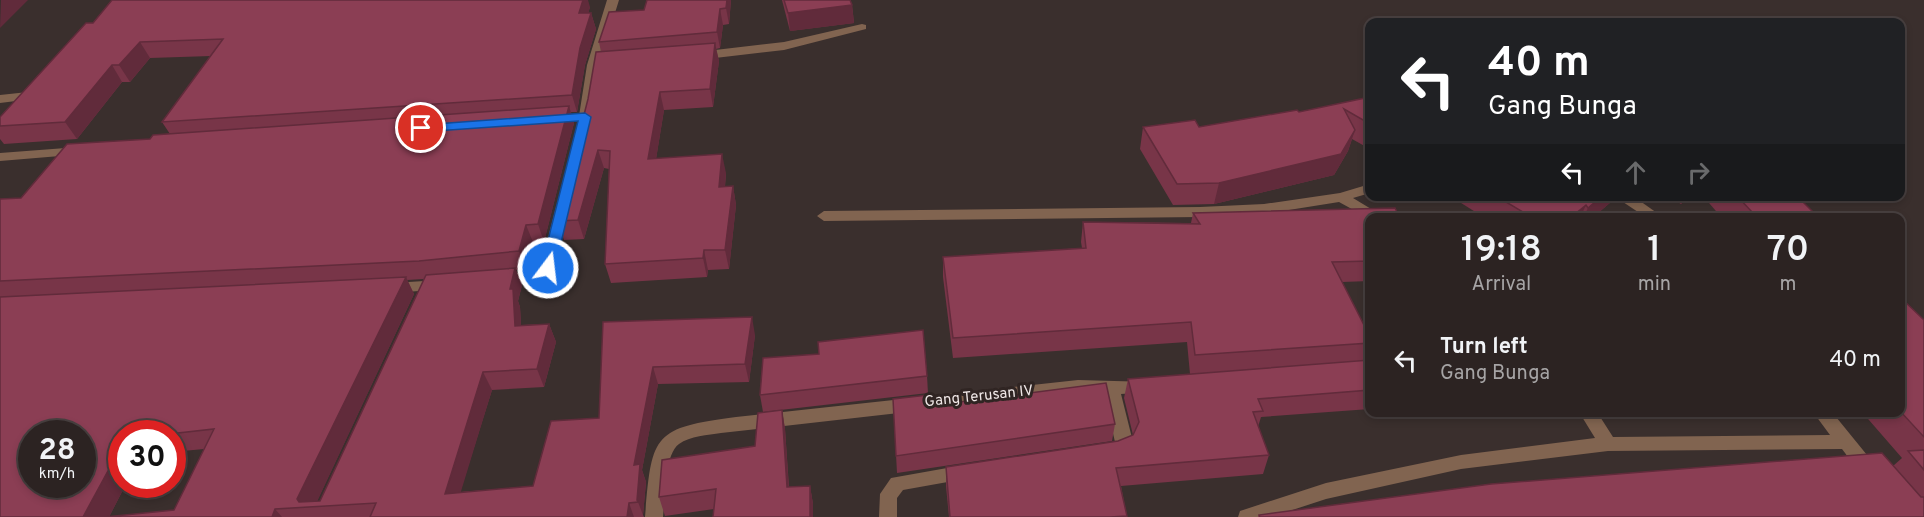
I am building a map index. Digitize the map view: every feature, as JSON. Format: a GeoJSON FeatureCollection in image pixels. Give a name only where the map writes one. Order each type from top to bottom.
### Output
{"type":"FeatureCollection","features":[{"type":"Feature","properties":{"kind":"street"},"geometry":{"type":"LineString","coordinates":[[580,121],[599,64],[613,0]]}},
{"type":"Feature","properties":{"kind":"street"},"geometry":{"type":"LineString","coordinates":[[684,57],[784,46],[862,27]]}},
{"type":"Feature","properties":{"kind":"street"},"geometry":{"type":"LineString","coordinates":[[0,99],[32,91],[14,110]]}},
{"type":"Feature","properties":{"kind":"street"},"geometry":{"type":"LineString","coordinates":[[0,157],[96,150]]}},
{"type":"Feature","properties":{"kind":"street"},"geometry":{"type":"LineString","coordinates":[[824,216],[1200,212],[1264,209],[1341,197],[1365,190]]}},
{"type":"Feature","properties":{"kind":"street"},"geometry":{"type":"LineString","coordinates":[[484,281],[536,276],[548,268],[566,194]]}},
{"type":"Feature","properties":{"kind":"street"},"geometry":{"type":"LineString","coordinates":[[1341,197],[1370,213]]}},
{"type":"Feature","properties":{"kind":"street"},"geometry":{"type":"LineString","coordinates":[[1631,201],[1650,213]]}},
{"type":"Feature","properties":{"kind":"street"},"geometry":{"type":"LineString","coordinates":[[381,288],[450,284]]}},
{"type":"Feature","properties":{"kind":"street"},"geometry":{"type":"LineString","coordinates":[[418,307],[428,286]]}},
{"type":"Feature","properties":{"kind":"street","name":"Gang Terusan IV"},"geometry":{"type":"LineString","coordinates":[[654,517],[660,466],[665,448],[670,440],[682,434],[736,425],[1032,391],[1078,387],[1163,387]]}},
{"type":"Feature","properties":{"kind":"street"},"geometry":{"type":"LineString","coordinates":[[1097,454],[1123,447],[1124,442],[1111,388]]}},
{"type":"Feature","properties":{"kind":"street"},"geometry":{"type":"LineString","coordinates":[[1590,417],[1608,444]]}},
{"type":"Feature","properties":{"kind":"street"},"geometry":{"type":"LineString","coordinates":[[1825,417],[1882,484]]}},
{"type":"Feature","properties":{"kind":"street"},"geometry":{"type":"LineString","coordinates":[[1247,517],[1326,491],[1461,462],[1608,444],[1846,442]]}},
{"type":"Feature","properties":{"kind":"street"},"geometry":{"type":"LineString","coordinates":[[888,517],[888,494],[898,483],[985,470]]}},
{"type":"Feature","properties":{"kind":"building"},"geometry":{"type":"Polygon","coordinates":[[[112,0],[583,0],[579,13],[591,13],[580,48],[572,95],[162,122],[223,39],[140,42],[119,65],[112,65],[65,122],[0,126],[0,117],[86,23],[93,23],[112,0]]]}},
{"type":"Feature","properties":{"kind":"building"},"geometry":{"type":"Polygon","coordinates":[[[647,0],[727,0],[726,8],[720,9],[717,32],[599,42],[609,12],[644,10],[647,0]]]}},
{"type":"Feature","properties":{"kind":"building"},"geometry":{"type":"Polygon","coordinates":[[[784,0],[850,0],[852,5],[788,13],[784,0]]]}},
{"type":"Feature","properties":{"kind":"building"},"geometry":{"type":"Polygon","coordinates":[[[715,43],[710,89],[660,92],[648,159],[722,154],[719,187],[733,186],[725,250],[704,250],[703,258],[605,264],[610,151],[598,150],[578,220],[557,221],[588,99],[596,52],[715,43]]]}},
{"type":"Feature","properties":{"kind":"building"},"geometry":{"type":"Polygon","coordinates":[[[1365,98],[1365,121],[1344,109],[1355,130],[1341,154],[1219,183],[1177,184],[1143,127],[1195,120],[1199,127],[1297,110],[1299,112],[1365,98]]]}},
{"type":"Feature","properties":{"kind":"building"},"geometry":{"type":"Polygon","coordinates":[[[569,106],[538,224],[526,225],[519,251],[419,261],[0,281],[0,199],[21,198],[67,144],[150,139],[153,135],[569,106]]]}},
{"type":"Feature","properties":{"kind":"building"},"geometry":{"type":"Polygon","coordinates":[[[1504,201],[1596,201],[1588,208],[1586,205],[1576,213],[1525,213],[1504,201]]]}},
{"type":"Feature","properties":{"kind":"building"},"geometry":{"type":"Polygon","coordinates":[[[1742,201],[1802,201],[1814,213],[1754,213],[1742,201]]]}},
{"type":"Feature","properties":{"kind":"building"},"geometry":{"type":"Polygon","coordinates":[[[1395,208],[1398,213],[1365,213],[1365,261],[1332,262],[1365,327],[1365,343],[1195,355],[1191,322],[953,338],[943,257],[1086,248],[1083,222],[1200,224],[1193,213],[1395,208]]]}},
{"type":"Feature","properties":{"kind":"building"},"geometry":{"type":"Polygon","coordinates":[[[515,268],[510,289],[513,289],[515,326],[549,324],[537,369],[483,372],[445,494],[533,486],[551,421],[599,418],[603,322],[752,317],[745,364],[653,367],[634,465],[640,464],[638,502],[629,503],[627,517],[370,517],[376,503],[275,509],[272,517],[105,517],[174,510],[180,498],[186,498],[186,486],[214,429],[186,432],[186,420],[108,420],[108,471],[96,493],[96,420],[18,420],[18,498],[93,498],[83,517],[0,517],[0,297],[406,277],[297,499],[299,502],[320,501],[426,275],[515,268]]]}},
{"type":"Feature","properties":{"kind":"building"},"geometry":{"type":"Polygon","coordinates":[[[1905,302],[1924,320],[1924,437],[1905,416],[1905,302]]]}},
{"type":"Feature","properties":{"kind":"building"},"geometry":{"type":"Polygon","coordinates":[[[923,330],[927,376],[760,395],[763,358],[819,354],[818,342],[923,330]]]}},
{"type":"Feature","properties":{"kind":"building"},"geometry":{"type":"Polygon","coordinates":[[[1365,360],[1365,390],[1258,399],[1263,411],[1253,412],[1269,455],[1116,468],[1127,516],[950,517],[946,467],[1118,441],[1133,435],[1139,422],[1128,379],[1365,360]]]}},
{"type":"Feature","properties":{"kind":"building"},"geometry":{"type":"Polygon","coordinates":[[[1106,383],[1115,424],[896,456],[893,399],[928,395],[929,406],[1106,383]]]}},
{"type":"Feature","properties":{"kind":"building"},"geometry":{"type":"Polygon","coordinates":[[[782,410],[787,487],[810,486],[810,517],[713,517],[716,489],[659,497],[662,460],[755,446],[758,413],[782,410]]]}},
{"type":"Feature","properties":{"kind":"building"},"geometry":{"type":"Polygon","coordinates":[[[1924,450],[1924,470],[1908,451],[1924,450]]]}},
{"type":"Feature","properties":{"kind":"building"},"geometry":{"type":"Polygon","coordinates":[[[1882,453],[1921,497],[1924,497],[1924,517],[1260,517],[1259,515],[1491,484],[1882,453]]]}},
{"type":"Feature","properties":{"kind":"route"},"geometry":{"type":"LineString","coordinates":[[421,128],[585,117],[548,268]]}}]}
